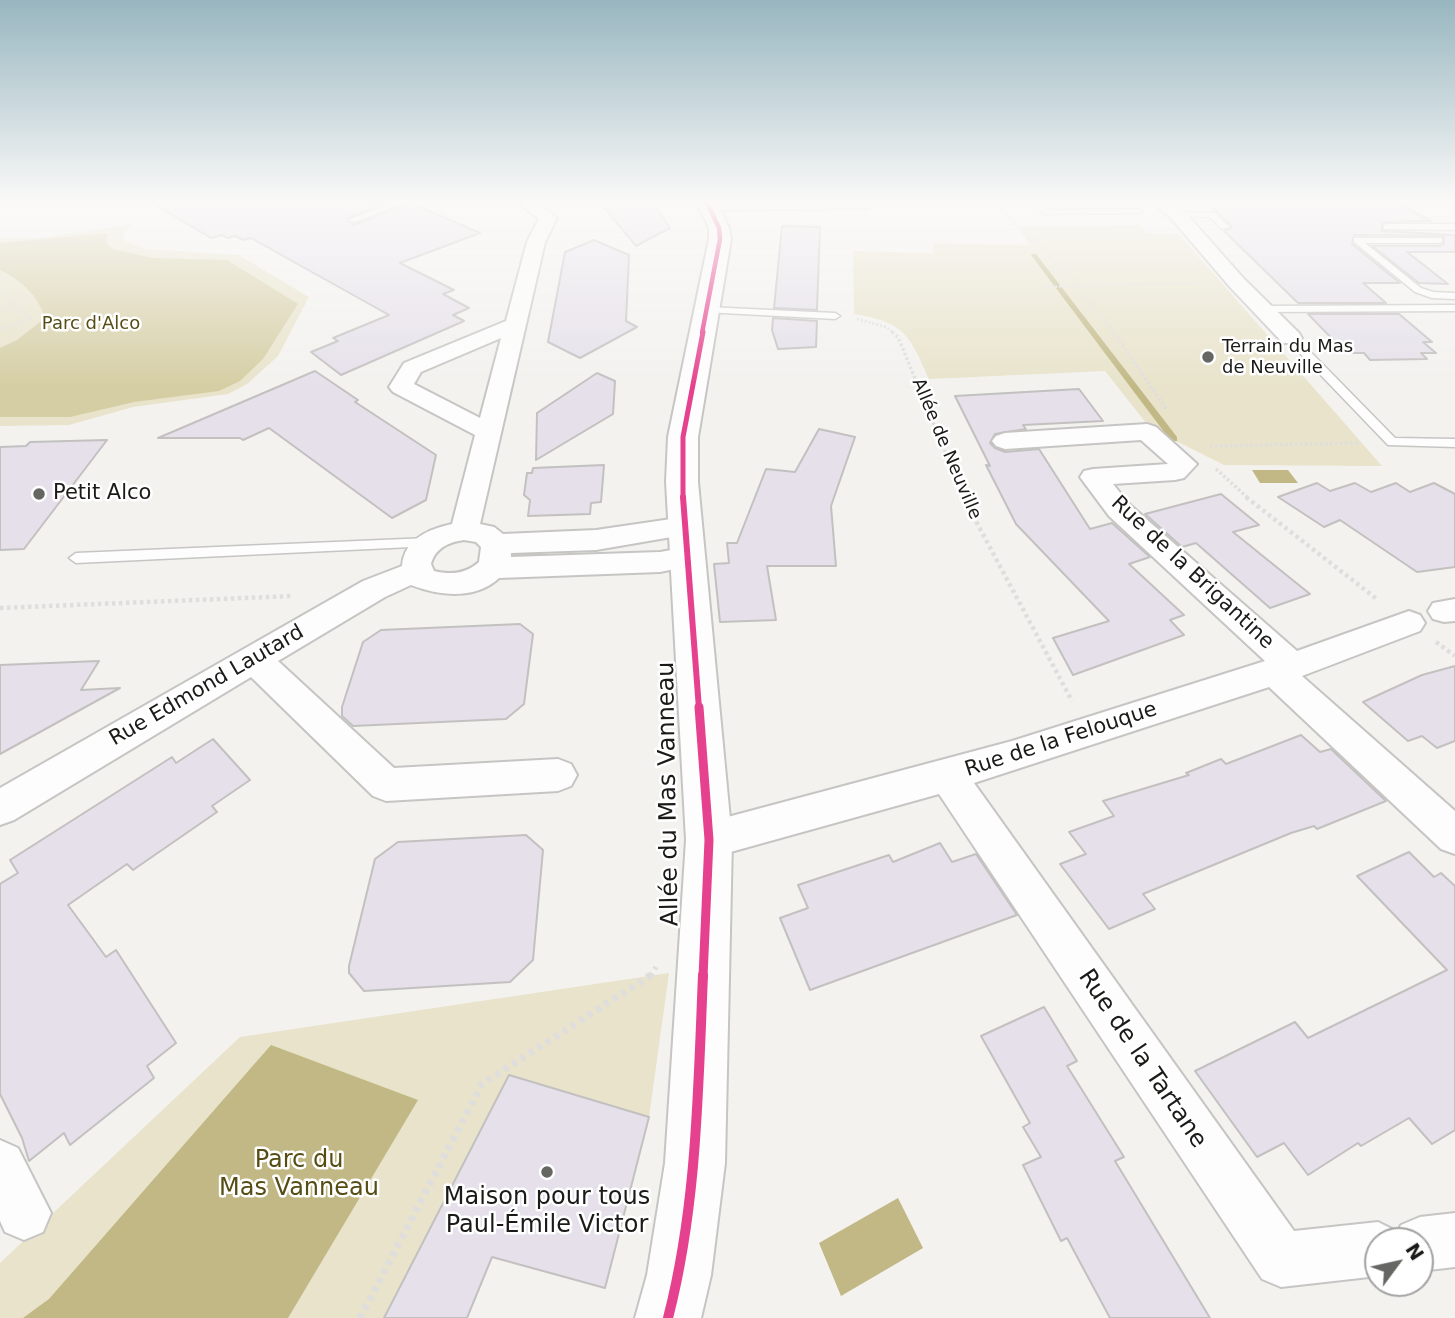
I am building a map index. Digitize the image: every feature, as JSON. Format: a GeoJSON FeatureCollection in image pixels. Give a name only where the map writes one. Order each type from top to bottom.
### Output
{"type":"FeatureCollection","features":[{"type":"Feature","properties":{"kind":"street"},"geometry":{"type":"LineString","coordinates":[[464,531],[531,265]]}},
{"type":"Feature","properties":{"kind":"street"},"geometry":{"type":"LineString","coordinates":[[668,1318],[679,1275],[695,1163],[709,840],[689,590],[683,437],[715,265]]}},
{"type":"Feature","properties":{"kind":"street"},"geometry":{"type":"LineString","coordinates":[[1221,265],[1291,338]]}},
{"type":"Feature","properties":{"kind":"street"},"geometry":{"type":"LineString","coordinates":[[489,432],[401,387],[412,368],[516,324]]}},
{"type":"Feature","properties":{"kind":"street","name":"Rue de la Brigantine"},"geometry":{"type":"LineString","coordinates":[[1005,441],[1147,432],[1184,464],[1175,472],[1093,477]]}},
{"type":"Feature","properties":{"kind":"street","name":"Rue de la Brigantine"},"geometry":{"type":"LineString","coordinates":[[1064,437],[1119,510],[1283,669]]}},
{"type":"Feature","properties":{"kind":"street"},"geometry":{"type":"LineString","coordinates":[[493,556],[484,534],[464,531],[451,533],[423,557],[422,578],[443,585],[470,581],[493,556],[660,562],[687,541]]}},
{"type":"Feature","properties":{"kind":"street","name":"Rue Edmond Lautard"},"geometry":{"type":"LineString","coordinates":[[0,808],[374,589],[423,557]]}},
{"type":"Feature","properties":{"kind":"street","name":"Rue de la Felouque"},"geometry":{"type":"LineString","coordinates":[[709,840],[948,776],[1089,733],[1409,624]]}},
{"type":"Feature","properties":{"kind":"street"},"geometry":{"type":"LineString","coordinates":[[254,659],[386,785],[558,775]]}},
{"type":"Feature","properties":{"kind":"street"},"geometry":{"type":"LineString","coordinates":[[1283,669],[1455,836]]}},
{"type":"Feature","properties":{"kind":"street","name":"Rue de la Tartane"},"geometry":{"type":"LineString","coordinates":[[948,776],[1281,1260],[1364,1251]]}},
{"type":"Feature","properties":{"kind":"street"},"geometry":{"type":"LineString","coordinates":[[0,1166],[24,1213]]}},
{"type":"Feature","properties":{"kind":"street"},"geometry":{"type":"LineString","coordinates":[[1434,1242],[1455,1240]]}},
{"type":"Feature","properties":{"kind":"lane"},"geometry":{"type":"LineString","coordinates":[[1387,265],[1418,290],[1432,295],[1455,296]]}},
{"type":"Feature","properties":{"kind":"lane"},"geometry":{"type":"LineString","coordinates":[[1264,309],[1455,308]]}},
{"type":"Feature","properties":{"kind":"lane"},"geometry":{"type":"LineString","coordinates":[[707,310],[835,316]]}},
{"type":"Feature","properties":{"kind":"lane"},"geometry":{"type":"LineString","coordinates":[[1291,338],[1392,443],[1455,443]]}},
{"type":"Feature","properties":{"kind":"lane"},"geometry":{"type":"LineString","coordinates":[[76,558],[423,557]]}},
{"type":"Feature","properties":{"kind":"path"},"geometry":{"type":"LineString","coordinates":[[1057,265],[1077,285],[1119,338],[1170,414]]}},
{"type":"Feature","properties":{"kind":"path"},"geometry":{"type":"LineString","coordinates":[[1043,287],[1237,283]]}},
{"type":"Feature","properties":{"kind":"path"},"geometry":{"type":"LineString","coordinates":[[0,291],[31,318],[0,329]]}},
{"type":"Feature","properties":{"kind":"path","name":"Allée de Neuville"},"geometry":{"type":"LineString","coordinates":[[835,316],[865,320],[886,327],[898,337],[964,498],[1089,733]]}},
{"type":"Feature","properties":{"kind":"path"},"geometry":{"type":"LineString","coordinates":[[1204,446],[1392,443]]}},
{"type":"Feature","properties":{"kind":"path"},"geometry":{"type":"LineString","coordinates":[[1211,465],[1260,509],[1409,624],[1455,656]]}},
{"type":"Feature","properties":{"kind":"path"},"geometry":{"type":"LineString","coordinates":[[0,608],[295,596]]}},
{"type":"Feature","properties":{"kind":"path"},"geometry":{"type":"LineString","coordinates":[[360,1318],[482,1084],[649,978],[661,958]]}},
{"type":"Feature","properties":{"kind":"green space","name":"Parc d'Alco"},"geometry":{"type":"Polygon","coordinates":[[[0,265],[255,265],[309,297],[278,356],[247,384],[228,394],[133,407],[69,425],[0,426],[0,265]]]}},
{"type":"Feature","properties":{"kind":"green space","name":"Parc d'Alco"},"geometry":{"type":"Polygon","coordinates":[[[0,265],[234,265],[298,304],[263,359],[240,381],[219,391],[134,402],[70,417],[0,417],[0,348],[17,340],[45,318],[28,289],[0,270],[0,265]]]}},
{"type":"Feature","properties":{"kind":"green space"},"geometry":{"type":"Polygon","coordinates":[[[853,265],[1206,265],[1382,466],[1224,465],[1150,428],[1105,371],[929,379],[910,341],[895,326],[854,314],[853,265]]]}},
{"type":"Feature","properties":{"kind":"green space","name":"Parc du Mas Vanneau"},"geometry":{"type":"Polygon","coordinates":[[[669,973],[649,1117],[509,1075],[384,1318],[0,1318],[0,1263],[240,1037],[669,973]]]}},
{"type":"Feature","properties":{"kind":"shaded area"},"geometry":{"type":"Polygon","coordinates":[[[1252,470],[1288,470],[1298,483],[1260,483],[1252,470]]]}},
{"type":"Feature","properties":{"kind":"shaded area"},"geometry":{"type":"Polygon","coordinates":[[[271,1045],[418,1100],[288,1318],[23,1318],[49,1299],[271,1045]]]}},
{"type":"Feature","properties":{"kind":"shaded area"},"geometry":{"type":"Polygon","coordinates":[[[898,1198],[923,1248],[841,1296],[819,1243],[898,1198]]]}},
{"type":"Feature","properties":{"kind":"building"},"geometry":{"type":"Polygon","coordinates":[[[299,265],[403,265],[454,290],[443,294],[469,308],[453,315],[464,321],[341,375],[311,352],[338,341],[333,338],[389,315],[299,265]]]}},
{"type":"Feature","properties":{"kind":"building"},"geometry":{"type":"Polygon","coordinates":[[[563,265],[629,265],[626,321],[637,327],[580,358],[548,342],[563,265]]]}},
{"type":"Feature","properties":{"kind":"building"},"geometry":{"type":"Polygon","coordinates":[[[778,265],[819,265],[817,310],[774,308],[778,265]]]}},
{"type":"Feature","properties":{"kind":"building"},"geometry":{"type":"Polygon","coordinates":[[[1258,265],[1377,265],[1400,283],[1363,283],[1386,303],[1298,303],[1258,265]]]}},
{"type":"Feature","properties":{"kind":"building"},"geometry":{"type":"Polygon","coordinates":[[[1396,265],[1423,265],[1448,284],[1419,283],[1396,265]]]}},
{"type":"Feature","properties":{"kind":"building"},"geometry":{"type":"Polygon","coordinates":[[[1308,314],[1399,314],[1432,342],[1423,342],[1436,353],[1421,353],[1427,359],[1370,360],[1364,353],[1346,353],[1308,314]]]}},
{"type":"Feature","properties":{"kind":"building"},"geometry":{"type":"Polygon","coordinates":[[[773,318],[817,321],[816,347],[778,349],[772,330],[773,318]]]}},
{"type":"Feature","properties":{"kind":"building"},"geometry":{"type":"Polygon","coordinates":[[[315,371],[358,400],[355,402],[436,455],[426,500],[392,518],[269,428],[243,440],[158,438],[315,371]]]}},
{"type":"Feature","properties":{"kind":"building"},"geometry":{"type":"Polygon","coordinates":[[[597,373],[615,381],[613,414],[536,460],[537,413],[597,373]]]}},
{"type":"Feature","properties":{"kind":"building"},"geometry":{"type":"Polygon","coordinates":[[[1079,389],[1103,421],[1023,425],[1026,429],[995,434],[990,443],[1005,452],[1039,449],[1090,529],[1112,523],[1150,557],[1129,564],[1184,615],[1170,620],[1184,635],[1073,675],[1053,638],[1109,621],[1016,524],[955,396],[1079,389]]]}},
{"type":"Feature","properties":{"kind":"building"},"geometry":{"type":"Polygon","coordinates":[[[819,429],[855,437],[831,506],[836,566],[767,566],[776,620],[720,622],[714,564],[729,563],[727,543],[737,543],[766,469],[795,472],[819,429]]]}},
{"type":"Feature","properties":{"kind":"building","name":"Petit Alco"},"geometry":{"type":"Polygon","coordinates":[[[107,440],[24,549],[0,550],[0,447],[26,446],[30,442],[107,440]]]}},
{"type":"Feature","properties":{"kind":"building"},"geometry":{"type":"Polygon","coordinates":[[[604,465],[601,502],[591,503],[590,514],[528,516],[530,500],[524,495],[527,473],[532,473],[533,468],[604,465]]]}},
{"type":"Feature","properties":{"kind":"building"},"geometry":{"type":"Polygon","coordinates":[[[1317,483],[1330,491],[1355,483],[1371,492],[1396,483],[1410,492],[1434,483],[1455,494],[1455,567],[1417,572],[1340,520],[1324,527],[1278,497],[1317,483]]]}},
{"type":"Feature","properties":{"kind":"building"},"geometry":{"type":"Polygon","coordinates":[[[1221,494],[1259,525],[1233,532],[1310,594],[1270,608],[1196,543],[1182,547],[1145,514],[1221,494]]]}},
{"type":"Feature","properties":{"kind":"building"},"geometry":{"type":"Polygon","coordinates":[[[520,624],[533,634],[524,704],[506,719],[353,726],[342,716],[342,707],[363,642],[381,630],[520,624]]]}},
{"type":"Feature","properties":{"kind":"building"},"geometry":{"type":"Polygon","coordinates":[[[99,661],[81,690],[120,688],[0,754],[0,665],[99,661]]]}},
{"type":"Feature","properties":{"kind":"building"},"geometry":{"type":"Polygon","coordinates":[[[1455,666],[1455,741],[1437,748],[1422,736],[1408,741],[1363,702],[1422,675],[1455,666]]]}},
{"type":"Feature","properties":{"kind":"building"},"geometry":{"type":"Polygon","coordinates":[[[1301,735],[1320,752],[1331,749],[1386,801],[1317,829],[1314,826],[1291,833],[1143,894],[1155,909],[1109,929],[1060,864],[1086,854],[1069,832],[1114,816],[1103,801],[1189,775],[1186,773],[1221,759],[1226,764],[1301,735]]]}},
{"type":"Feature","properties":{"kind":"building"},"geometry":{"type":"Polygon","coordinates":[[[213,739],[250,780],[212,806],[217,812],[133,870],[127,864],[68,905],[106,957],[116,950],[176,1043],[147,1066],[154,1078],[70,1145],[64,1133],[29,1161],[22,1138],[0,1094],[0,884],[18,873],[10,860],[172,757],[176,763],[213,739]]]}},
{"type":"Feature","properties":{"kind":"building"},"geometry":{"type":"Polygon","coordinates":[[[526,835],[543,850],[533,960],[510,982],[364,991],[349,973],[349,966],[375,859],[398,842],[526,835]]]}},
{"type":"Feature","properties":{"kind":"building"},"geometry":{"type":"Polygon","coordinates":[[[940,843],[952,862],[976,854],[1017,915],[810,990],[780,918],[808,908],[798,885],[889,855],[893,862],[940,843]]]}},
{"type":"Feature","properties":{"kind":"building"},"geometry":{"type":"Polygon","coordinates":[[[1409,852],[1434,877],[1441,873],[1455,886],[1455,1130],[1432,1144],[1409,1118],[1361,1146],[1358,1143],[1308,1175],[1284,1143],[1257,1157],[1195,1071],[1295,1022],[1308,1038],[1447,970],[1357,876],[1409,852]]]}},
{"type":"Feature","properties":{"kind":"building"},"geometry":{"type":"Polygon","coordinates":[[[1044,1007],[1077,1061],[1067,1066],[1124,1157],[1115,1161],[1210,1318],[1110,1318],[1067,1238],[1061,1241],[1023,1165],[1041,1157],[1023,1127],[1030,1123],[981,1036],[1044,1007]]]}},
{"type":"Feature","properties":{"kind":"building","name":"Maison pour tous Paul-Émile Victor"},"geometry":{"type":"Polygon","coordinates":[[[509,1075],[649,1117],[605,1288],[492,1257],[467,1318],[384,1318],[509,1075]]]}},
{"type":"Feature","properties":{"kind":"waterway"},"geometry":{"type":"LineString","coordinates":[[1041,265],[1174,439]]}},
{"type":"Feature","properties":{"kind":"transit line"},"geometry":{"type":"LineString","coordinates":[[668,1318],[679,1275],[695,1163],[709,840],[682,482],[683,437],[715,265]]}},
{"type":"Feature","properties":{"kind":"place","name":"Terrain du Mas de Neuville"},"geometry":{"type":"Point","coordinates":[1208,357]}},
{"type":"Feature","properties":{"kind":"place","name":"Petit Alco"},"geometry":{"type":"Point","coordinates":[39,494]}},
{"type":"Feature","properties":{"kind":"place","name":"Maison pour tous Paul-Émile Victor"},"geometry":{"type":"Point","coordinates":[547,1172]}}]}
